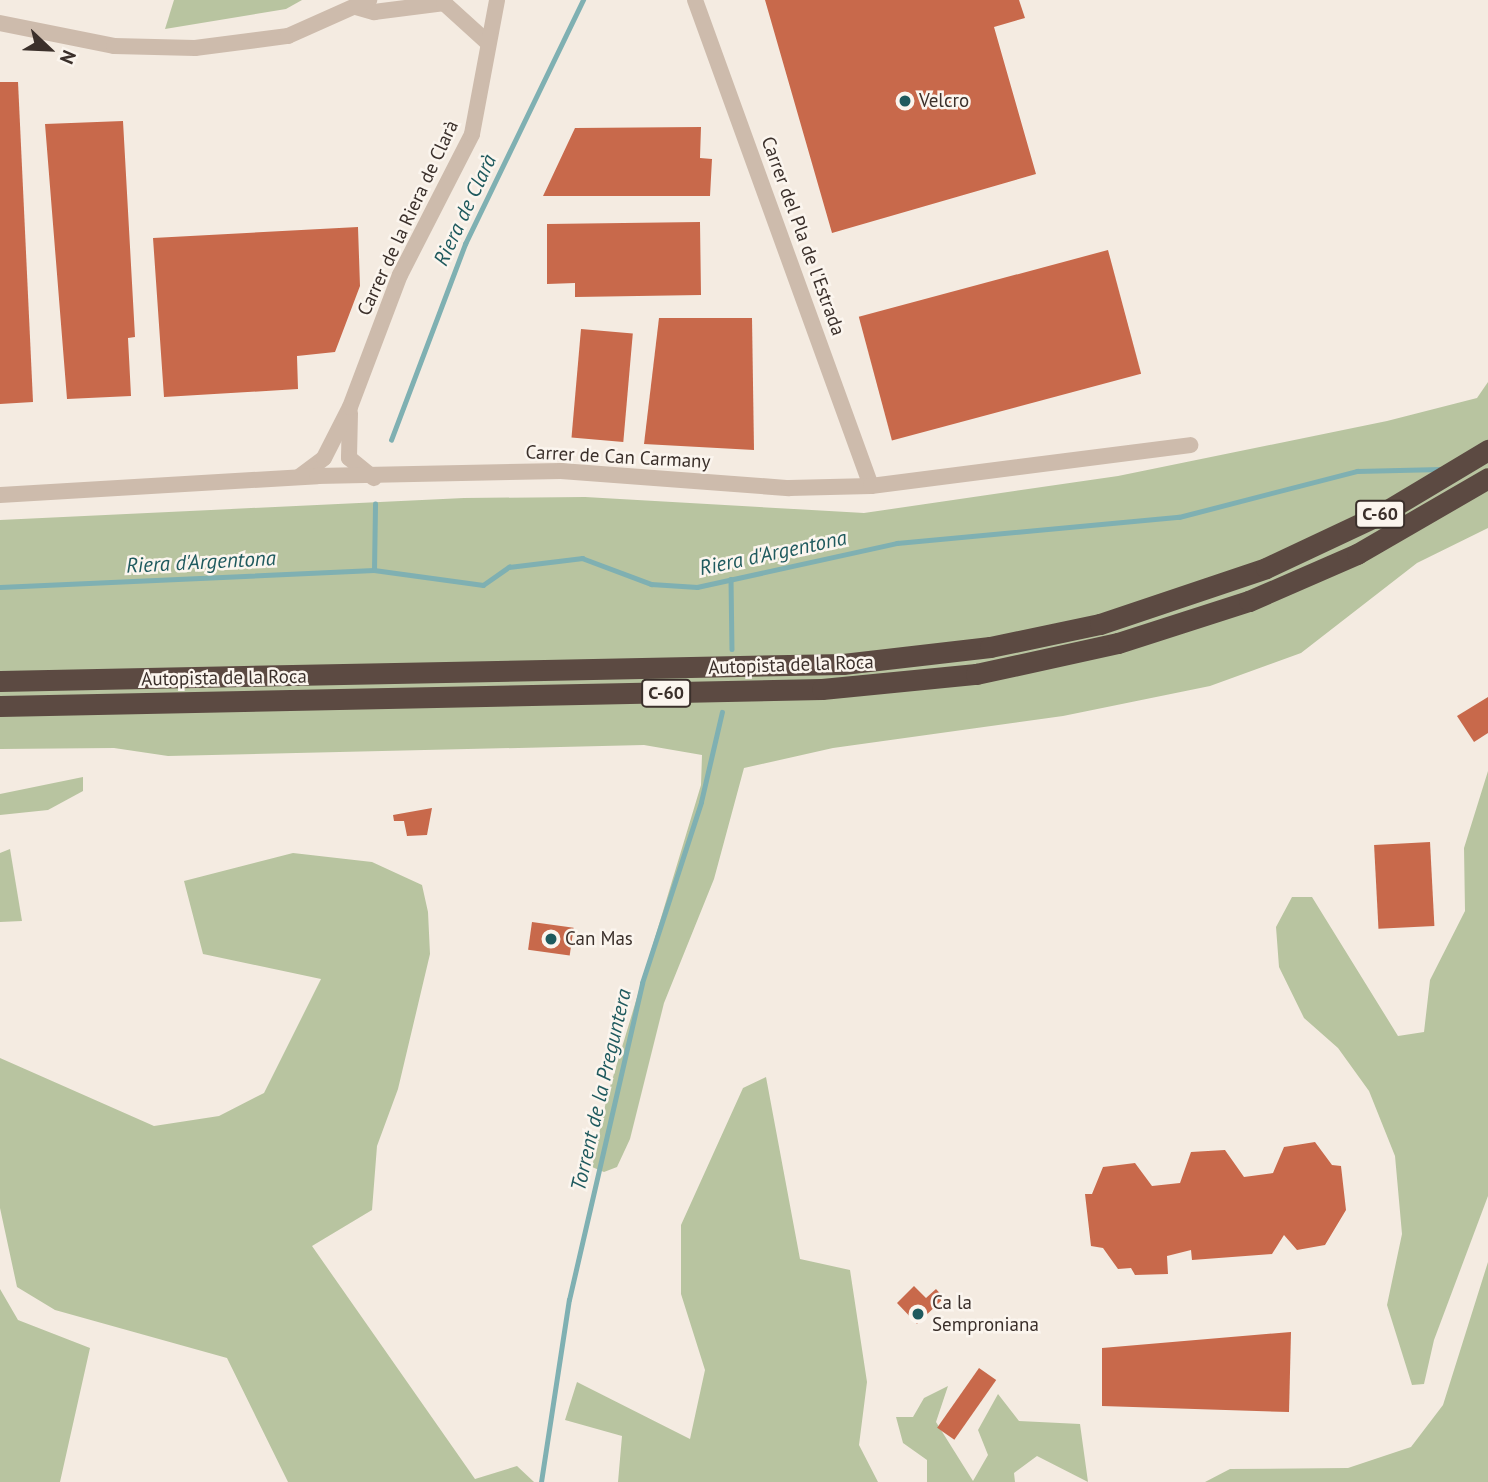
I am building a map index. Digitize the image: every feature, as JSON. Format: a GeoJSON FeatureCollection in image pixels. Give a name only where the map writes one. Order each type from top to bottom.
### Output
{"type":"FeatureCollection","features":[{"type":"Feature","properties":{"kind":"highway","name":"Autopista de la Roca"},"geometry":{"type":"LineString","coordinates":[[0,681],[843,664],[990,647],[1100,624],[1266,568],[1381,513],[1488,450]]}},
{"type":"Feature","properties":{"kind":"highway","name":"Autopista de la Roca"},"geometry":{"type":"LineString","coordinates":[[0,705],[781,690],[919,682],[1118,643],[1315,573],[1488,478]]}},
{"type":"Feature","properties":{"kind":"street","name":"Carrer de la Riera de Clarà"},"geometry":{"type":"LineString","coordinates":[[297,478],[324,458],[351,407],[400,275],[472,134],[487,42],[497,0]]}},
{"type":"Feature","properties":{"kind":"street","name":"Carrer del Pla de l'Estrada"},"geometry":{"type":"LineString","coordinates":[[695,0],[871,486]]}},
{"type":"Feature","properties":{"kind":"street"},"geometry":{"type":"LineString","coordinates":[[0,23],[114,46],[195,48],[288,36],[363,3],[374,12],[443,3],[487,42]]}},
{"type":"Feature","properties":{"kind":"street","name":"Carrer de la Riera de Clarà"},"geometry":{"type":"LineString","coordinates":[[351,407],[349,458],[374,478]]}},
{"type":"Feature","properties":{"kind":"street","name":"Carrer de Can Carmany"},"geometry":{"type":"LineString","coordinates":[[0,495],[297,478],[561,471],[789,488],[871,486],[1191,445]]}},
{"type":"Feature","properties":{"kind":"green space"},"geometry":{"type":"Polygon","coordinates":[[[174,0],[302,0],[286,9],[165,29],[174,0]]]}},
{"type":"Feature","properties":{"kind":"green space"},"geometry":{"type":"Polygon","coordinates":[[[1488,382],[1488,528],[1417,563],[1301,653],[1210,686],[1063,716],[833,748],[744,768],[714,879],[664,1003],[630,1139],[617,1167],[604,1172],[592,1167],[607,1097],[701,785],[702,755],[644,745],[168,756],[114,748],[0,749],[0,520],[464,498],[585,497],[864,513],[1118,476],[1387,421],[1477,398],[1488,382]]]}},
{"type":"Feature","properties":{"kind":"green space"},"geometry":{"type":"Polygon","coordinates":[[[1488,771],[1488,1196],[1434,1340],[1424,1384],[1412,1385],[1387,1305],[1402,1234],[1395,1156],[1369,1091],[1338,1048],[1304,1018],[1279,967],[1276,927],[1292,897],[1312,897],[1398,1036],[1424,1032],[1430,980],[1465,911],[1464,848],[1488,771]]]}},
{"type":"Feature","properties":{"kind":"green space"},"geometry":{"type":"Polygon","coordinates":[[[83,777],[83,791],[48,810],[0,815],[0,794],[83,777]]]}},
{"type":"Feature","properties":{"kind":"green space"},"geometry":{"type":"Polygon","coordinates":[[[10,849],[22,921],[0,922],[0,853],[10,849]]]}},
{"type":"Feature","properties":{"kind":"green space"},"geometry":{"type":"Polygon","coordinates":[[[293,853],[372,862],[422,885],[428,912],[430,954],[398,1089],[377,1146],[372,1210],[312,1246],[475,1479],[517,1466],[534,1482],[288,1482],[227,1358],[55,1310],[17,1287],[0,1208],[0,1058],[154,1126],[219,1116],[264,1093],[321,979],[203,954],[184,881],[293,853]]]}},
{"type":"Feature","properties":{"kind":"green space"},"geometry":{"type":"Polygon","coordinates":[[[766,1077],[800,1259],[850,1270],[867,1382],[859,1445],[878,1482],[618,1482],[622,1436],[565,1420],[577,1382],[690,1439],[705,1370],[681,1294],[681,1225],[743,1088],[766,1077]]]}},
{"type":"Feature","properties":{"kind":"green space"},"geometry":{"type":"Polygon","coordinates":[[[1488,1262],[1488,1482],[1205,1482],[1230,1469],[1348,1468],[1411,1447],[1443,1405],[1488,1262]]]}},
{"type":"Feature","properties":{"kind":"green space"},"geometry":{"type":"Polygon","coordinates":[[[0,1289],[18,1320],[90,1348],[60,1482],[0,1482],[0,1289]]]}},
{"type":"Feature","properties":{"kind":"green space"},"geometry":{"type":"Polygon","coordinates":[[[948,1386],[936,1422],[973,1481],[988,1455],[978,1430],[998,1394],[1019,1421],[1080,1424],[1088,1482],[1037,1456],[1014,1473],[1015,1482],[927,1482],[927,1460],[903,1443],[896,1417],[913,1417],[924,1398],[948,1386]]]}},
{"type":"Feature","properties":{"kind":"building","name":"Velcro"},"geometry":{"type":"Polygon","coordinates":[[[765,0],[1019,0],[1025,18],[994,27],[1036,174],[832,233],[765,0]]]}},
{"type":"Feature","properties":{"kind":"building"},"geometry":{"type":"Polygon","coordinates":[[[0,82],[18,82],[33,402],[0,404],[0,82]]]}},
{"type":"Feature","properties":{"kind":"building"},"geometry":{"type":"Polygon","coordinates":[[[123,121],[135,337],[128,338],[131,396],[67,399],[45,124],[123,121]]]}},
{"type":"Feature","properties":{"kind":"building"},"geometry":{"type":"Polygon","coordinates":[[[701,127],[700,158],[712,159],[710,196],[543,196],[575,128],[701,127]]]}},
{"type":"Feature","properties":{"kind":"building"},"geometry":{"type":"Polygon","coordinates":[[[700,222],[701,295],[575,297],[575,283],[547,284],[547,224],[700,222]]]}},
{"type":"Feature","properties":{"kind":"building"},"geometry":{"type":"Polygon","coordinates":[[[358,227],[360,286],[335,352],[297,356],[298,389],[164,397],[153,238],[358,227]]]}},
{"type":"Feature","properties":{"kind":"building"},"geometry":{"type":"Polygon","coordinates":[[[1108,250],[1141,374],[892,440],[859,317],[1108,250]]]}},
{"type":"Feature","properties":{"kind":"building"},"geometry":{"type":"Polygon","coordinates":[[[659,318],[752,318],[754,450],[644,444],[659,318]]]}},
{"type":"Feature","properties":{"kind":"building"},"geometry":{"type":"Polygon","coordinates":[[[581,329],[633,334],[623,442],[572,438],[581,329]]]}},
{"type":"Feature","properties":{"kind":"building"},"geometry":{"type":"Polygon","coordinates":[[[1488,697],[1488,733],[1474,742],[1457,716],[1488,697]]]}},
{"type":"Feature","properties":{"kind":"building"},"geometry":{"type":"Polygon","coordinates":[[[432,808],[427,835],[407,836],[404,821],[394,821],[393,815],[432,808]]]}},
{"type":"Feature","properties":{"kind":"building"},"geometry":{"type":"Polygon","coordinates":[[[1430,842],[1434,926],[1378,929],[1374,845],[1430,842]]]}},
{"type":"Feature","properties":{"kind":"building","name":"Can Mas"},"geometry":{"type":"Polygon","coordinates":[[[532,922],[574,928],[570,956],[528,950],[532,922]]]}},
{"type":"Feature","properties":{"kind":"building"},"geometry":{"type":"Polygon","coordinates":[[[1315,1142],[1332,1165],[1341,1166],[1346,1210],[1325,1245],[1297,1250],[1284,1235],[1272,1254],[1192,1260],[1191,1250],[1167,1256],[1168,1274],[1135,1275],[1131,1268],[1118,1269],[1103,1248],[1091,1246],[1085,1194],[1092,1194],[1103,1167],[1135,1163],[1152,1186],[1180,1183],[1191,1152],[1225,1150],[1244,1177],[1273,1173],[1284,1147],[1315,1142]]]}},
{"type":"Feature","properties":{"kind":"building","name":"Ca la Semproniana"},"geometry":{"type":"Polygon","coordinates":[[[914,1286],[926,1298],[936,1289],[944,1298],[917,1324],[897,1303],[914,1286]]]}},
{"type":"Feature","properties":{"kind":"building"},"geometry":{"type":"Polygon","coordinates":[[[1291,1332],[1289,1412],[1102,1406],[1102,1348],[1291,1332]]]}},
{"type":"Feature","properties":{"kind":"building"},"geometry":{"type":"Polygon","coordinates":[[[979,1368],[996,1380],[954,1440],[937,1428],[979,1368]]]}},
{"type":"Feature","properties":{"kind":"waterway","name":"Riera de Clarà"},"geometry":{"type":"LineString","coordinates":[[391,440],[465,244],[583,0]]}},
{"type":"Feature","properties":{"kind":"waterway","name":"Riera d'Argentona"},"geometry":{"type":"LineString","coordinates":[[0,587],[374,570],[483,585],[509,567],[582,558],[651,584],[697,587],[897,543],[1179,517],[1357,471],[1441,469]]}},
{"type":"Feature","properties":{"kind":"waterway","name":"Riera de Clarà"},"geometry":{"type":"LineString","coordinates":[[374,570],[375,504]]}},
{"type":"Feature","properties":{"kind":"waterway"},"geometry":{"type":"LineString","coordinates":[[731,579],[732,649]]}},
{"type":"Feature","properties":{"kind":"waterway","name":"Torrent de la Preguntera"},"geometry":{"type":"LineString","coordinates":[[541,1482],[569,1300],[642,983],[701,802],[722,712]]}},
{"type":"Feature","properties":{"kind":"place","name":"Velcro"},"geometry":{"type":"Point","coordinates":[905,101]}},
{"type":"Feature","properties":{"kind":"place","name":"Can Mas"},"geometry":{"type":"Point","coordinates":[551,939]}},
{"type":"Feature","properties":{"kind":"place","name":"Ca la Semproniana"},"geometry":{"type":"Point","coordinates":[918,1314]}}]}
